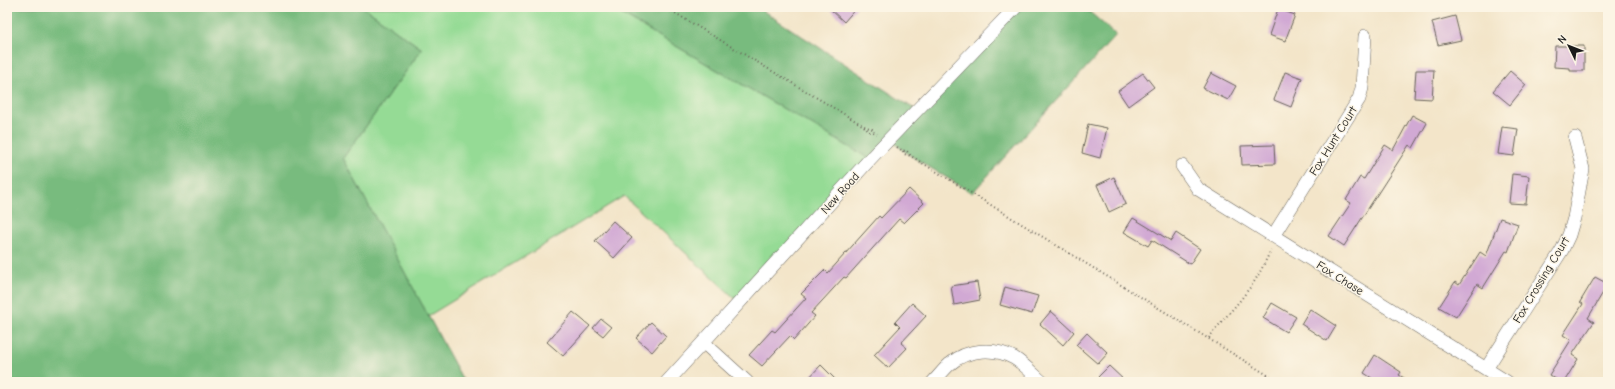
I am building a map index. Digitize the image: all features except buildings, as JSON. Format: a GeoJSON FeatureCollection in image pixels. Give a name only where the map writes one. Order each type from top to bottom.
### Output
{"type":"FeatureCollection","features":[{"type":"Feature","properties":{"kind":"street","name":"New Road"},"geometry":{"type":"LineString","coordinates":[[667,382],[870,159],[1016,7]]}},
{"type":"Feature","properties":{"kind":"street","name":"Fox Hunt Court"},"geometry":{"type":"LineString","coordinates":[[1275,237],[1359,99],[1362,88],[1365,36]]}},
{"type":"Feature","properties":{"kind":"street","name":"Fox Crossing Court"},"geometry":{"type":"LineString","coordinates":[[1486,369],[1562,250],[1569,235],[1583,169],[1575,138]]}},
{"type":"Feature","properties":{"kind":"street","name":"Fox Chase"},"geometry":{"type":"LineString","coordinates":[[1182,166],[1198,189],[1507,382]]}},
{"type":"Feature","properties":{"kind":"street"},"geometry":{"type":"LineString","coordinates":[[704,343],[747,382]]}},
{"type":"Feature","properties":{"kind":"street"},"geometry":{"type":"LineString","coordinates":[[933,382],[950,364],[962,356],[976,351],[992,351],[1015,358],[1042,382]]}},
{"type":"Feature","properties":{"kind":"path"},"geometry":{"type":"LineString","coordinates":[[664,7],[864,126]]}},
{"type":"Feature","properties":{"kind":"path"},"geometry":{"type":"LineString","coordinates":[[911,156],[1279,382]]}},
{"type":"Feature","properties":{"kind":"path"},"geometry":{"type":"LineString","coordinates":[[1209,338],[1260,274],[1275,237]]}},
{"type":"Feature","properties":{"kind":"green space"},"geometry":{"type":"Polygon","coordinates":[[[7,7],[363,7],[422,49],[343,158],[464,382],[7,382],[7,7]]]}},
{"type":"Feature","properties":{"kind":"green space"},"geometry":{"type":"Polygon","coordinates":[[[363,7],[609,7],[870,159],[740,303],[624,196],[428,316],[343,158],[422,49],[363,7]]]}},
{"type":"Feature","properties":{"kind":"green space"},"geometry":{"type":"Polygon","coordinates":[[[609,7],[757,7],[916,110],[1016,7],[1084,7],[1116,35],[972,193],[911,156],[889,139],[870,159],[609,7]]]}}]}
